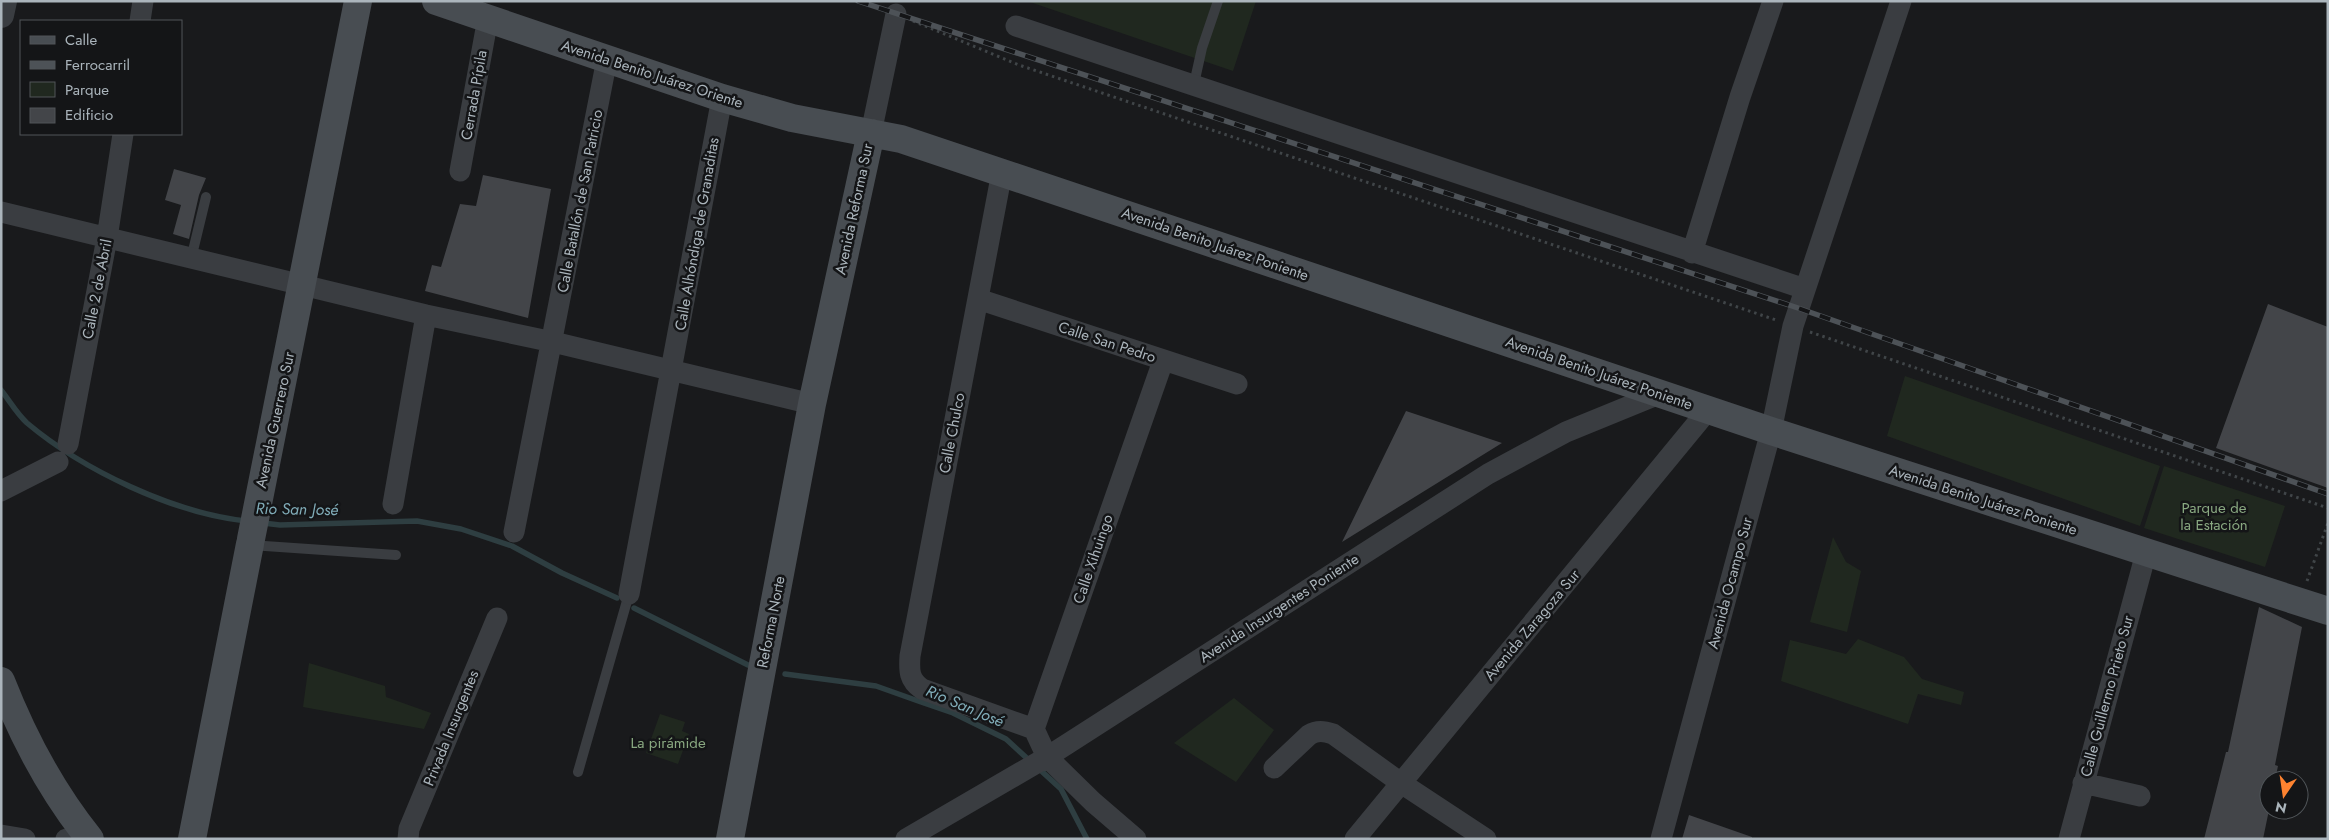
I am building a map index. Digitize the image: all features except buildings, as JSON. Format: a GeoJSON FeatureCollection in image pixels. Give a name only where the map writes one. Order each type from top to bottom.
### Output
{"type":"FeatureCollection","features":[{"type":"Feature","properties":{"kind":"main road","name":"Avenida Guerrero Sur"},"geometry":{"type":"LineString","coordinates":[[192,839],[358,1]]}},
{"type":"Feature","properties":{"kind":"main road","name":"Avenida Benito Juárez Oriente"},"geometry":{"type":"LineString","coordinates":[[436,1],[722,98],[792,118],[871,133]]}},
{"type":"Feature","properties":{"kind":"main road","name":"Avenida Benito Juárez Poniente"},"geometry":{"type":"LineString","coordinates":[[871,133],[901,139],[1002,172],[1659,394],[2328,611]]}},
{"type":"Feature","properties":{"kind":"main road","name":"Avenida Reforma Sur"},"geometry":{"type":"LineString","coordinates":[[812,404],[871,133]]}},
{"type":"Feature","properties":{"kind":"main road","name":"Reforma Norte"},"geometry":{"type":"LineString","coordinates":[[730,839],[812,404]]}},
{"type":"Feature","properties":{"kind":"main road"},"geometry":{"type":"LineString","coordinates":[[1,681],[12,709],[81,838]]}},
{"type":"Feature","properties":{"kind":"street"},"geometry":{"type":"LineString","coordinates":[[1,15],[4,1]]}},
{"type":"Feature","properties":{"kind":"street"},"geometry":{"type":"LineString","coordinates":[[140,20],[143,1]]}},
{"type":"Feature","properties":{"kind":"street"},"geometry":{"type":"LineString","coordinates":[[1692,253],[1740,97],[1773,1]]}},
{"type":"Feature","properties":{"kind":"street","name":"Avenida Ocampo Sur"},"geometry":{"type":"LineString","coordinates":[[1661,839],[1771,431],[1793,326],[1902,1]]}},
{"type":"Feature","properties":{"kind":"street","name":"Avenida Reforma Sur"},"geometry":{"type":"LineString","coordinates":[[871,133],[896,14]]}},
{"type":"Feature","properties":{"kind":"street","name":"Cerrada Pípila"},"geometry":{"type":"LineString","coordinates":[[460,171],[488,18]]}},
{"type":"Feature","properties":{"kind":"street"},"geometry":{"type":"LineString","coordinates":[[1016,26],[1194,84],[1692,253],[1805,289]]}},
{"type":"Feature","properties":{"kind":"street","name":"Calle Batallón de San Patricio"},"geometry":{"type":"LineString","coordinates":[[514,532],[553,342],[607,59]]}},
{"type":"Feature","properties":{"kind":"street","name":"Calle Alhóndiga de Granaditas"},"geometry":{"type":"LineString","coordinates":[[629,594],[722,98]]}},
{"type":"Feature","properties":{"kind":"street","name":"Calle 2 de Abril"},"geometry":{"type":"LineString","coordinates":[[1,491],[63,454],[107,238],[123,135]]}},
{"type":"Feature","properties":{"kind":"street","name":"Calle Chulco"},"geometry":{"type":"LineString","coordinates":[[1002,172],[910,656],[909,673],[913,683],[922,688],[1034,728]]}},
{"type":"Feature","properties":{"kind":"street"},"geometry":{"type":"LineString","coordinates":[[1,212],[426,315],[553,342],[812,404]]}},
{"type":"Feature","properties":{"kind":"street","name":"Calle San Pedro"},"geometry":{"type":"LineString","coordinates":[[978,299],[1238,384]]}},
{"type":"Feature","properties":{"kind":"street"},"geometry":{"type":"LineString","coordinates":[[393,504],[426,315]]}},
{"type":"Feature","properties":{"kind":"street","name":"Calle Xihuingo"},"geometry":{"type":"LineString","coordinates":[[1034,728],[1163,361]]}},
{"type":"Feature","properties":{"kind":"street","name":"Avenida Insurgentes Poniente"},"geometry":{"type":"LineString","coordinates":[[906,839],[1044,758],[1488,474],[1566,432],[1659,394]]}},
{"type":"Feature","properties":{"kind":"street","name":"Avenida Zaragoza Sur"},"geometry":{"type":"LineString","coordinates":[[1355,839],[1708,410]]}},
{"type":"Feature","properties":{"kind":"street","name":"Calle Guillermo Prieto Sur"},"geometry":{"type":"LineString","coordinates":[[2070,839],[2083,783],[2146,553]]}},
{"type":"Feature","properties":{"kind":"street","name":"Privada Insurgentes"},"geometry":{"type":"LineString","coordinates":[[408,839],[409,829],[497,618]]}},
{"type":"Feature","properties":{"kind":"street"},"geometry":{"type":"LineString","coordinates":[[1034,728],[1044,758],[1136,839]]}},
{"type":"Feature","properties":{"kind":"street"},"geometry":{"type":"LineString","coordinates":[[1274,768],[1308,734],[1313,732],[1333,734],[1401,783],[1486,839]]}},
{"type":"Feature","properties":{"kind":"street"},"geometry":{"type":"LineString","coordinates":[[2083,783],[2140,796]]}},
{"type":"Feature","properties":{"kind":"street"},"geometry":{"type":"LineString","coordinates":[[1,835],[26,839]]}},
{"type":"Feature","properties":{"kind":"lane"},"geometry":{"type":"LineString","coordinates":[[1194,84],[1202,48],[1218,1]]}},
{"type":"Feature","properties":{"kind":"lane"},"geometry":{"type":"LineString","coordinates":[[191,259],[206,197]]}},
{"type":"Feature","properties":{"kind":"lane"},"geometry":{"type":"LineString","coordinates":[[252,533],[396,555]]}},
{"type":"Feature","properties":{"kind":"lane"},"geometry":{"type":"LineString","coordinates":[[578,772],[629,594]]}},
{"type":"Feature","properties":{"kind":"path"},"geometry":{"type":"LineString","coordinates":[[896,14],[1020,65],[2328,508]]}},
{"type":"Feature","properties":{"kind":"path"},"geometry":{"type":"LineString","coordinates":[[2297,601],[2328,523]]}},
{"type":"Feature","properties":{"kind":"green space"},"geometry":{"type":"Polygon","coordinates":[[[1027,1],[1256,1],[1233,71],[1027,1]]]}},
{"type":"Feature","properties":{"kind":"green space"},"geometry":{"type":"Polygon","coordinates":[[[1905,376],[2160,466],[2140,526],[1887,436],[1905,376]]]}},
{"type":"Feature","properties":{"kind":"green space","name":"Parque de la Estación"},"geometry":{"type":"Polygon","coordinates":[[[2164,466],[2285,506],[2265,567],[2144,528],[2164,466]]]}},
{"type":"Feature","properties":{"kind":"green space"},"geometry":{"type":"Polygon","coordinates":[[[1833,537],[1846,562],[1861,571],[1847,632],[1810,622],[1833,537]]]}},
{"type":"Feature","properties":{"kind":"green space"},"geometry":{"type":"Polygon","coordinates":[[[1858,639],[1904,657],[1922,679],[1964,692],[1961,705],[1918,694],[1908,724],[1781,681],[1790,640],[1846,654],[1858,639]]]}},
{"type":"Feature","properties":{"kind":"green space"},"geometry":{"type":"Polygon","coordinates":[[[309,663],[385,686],[386,697],[431,713],[424,729],[303,707],[309,663]]]}},
{"type":"Feature","properties":{"kind":"green space"},"geometry":{"type":"Polygon","coordinates":[[[1234,698],[1274,730],[1236,782],[1174,743],[1234,698]]]}},
{"type":"Feature","properties":{"kind":"green space","name":"La pirámide"},"geometry":{"type":"Polygon","coordinates":[[[660,714],[685,722],[682,731],[689,734],[678,764],[646,753],[660,714]]]}},
{"type":"Feature","properties":{"kind":"waterway","name":"Rio San José"},"geometry":{"type":"LineString","coordinates":[[1,390],[27,423],[49,440],[102,473],[159,499],[189,509],[246,521]]}},
{"type":"Feature","properties":{"kind":"waterway","name":"Rio San José"},"geometry":{"type":"LineString","coordinates":[[263,523],[280,525],[417,521],[461,529],[512,546],[562,573],[617,598]]}},
{"type":"Feature","properties":{"kind":"waterway","name":"Rio San José"},"geometry":{"type":"LineString","coordinates":[[634,608],[748,665]]}},
{"type":"Feature","properties":{"kind":"waterway","name":"Rio San José"},"geometry":{"type":"LineString","coordinates":[[785,674],[876,686],[953,713],[1006,739],[1030,761]]}},
{"type":"Feature","properties":{"kind":"waterway","name":"Rio San José"},"geometry":{"type":"LineString","coordinates":[[1037,767],[1061,789],[1087,839]]}},
{"type":"Feature","properties":{"kind":"railway"},"geometry":{"type":"LineString","coordinates":[[858,1],[1798,308],[2328,494]]}}]}
